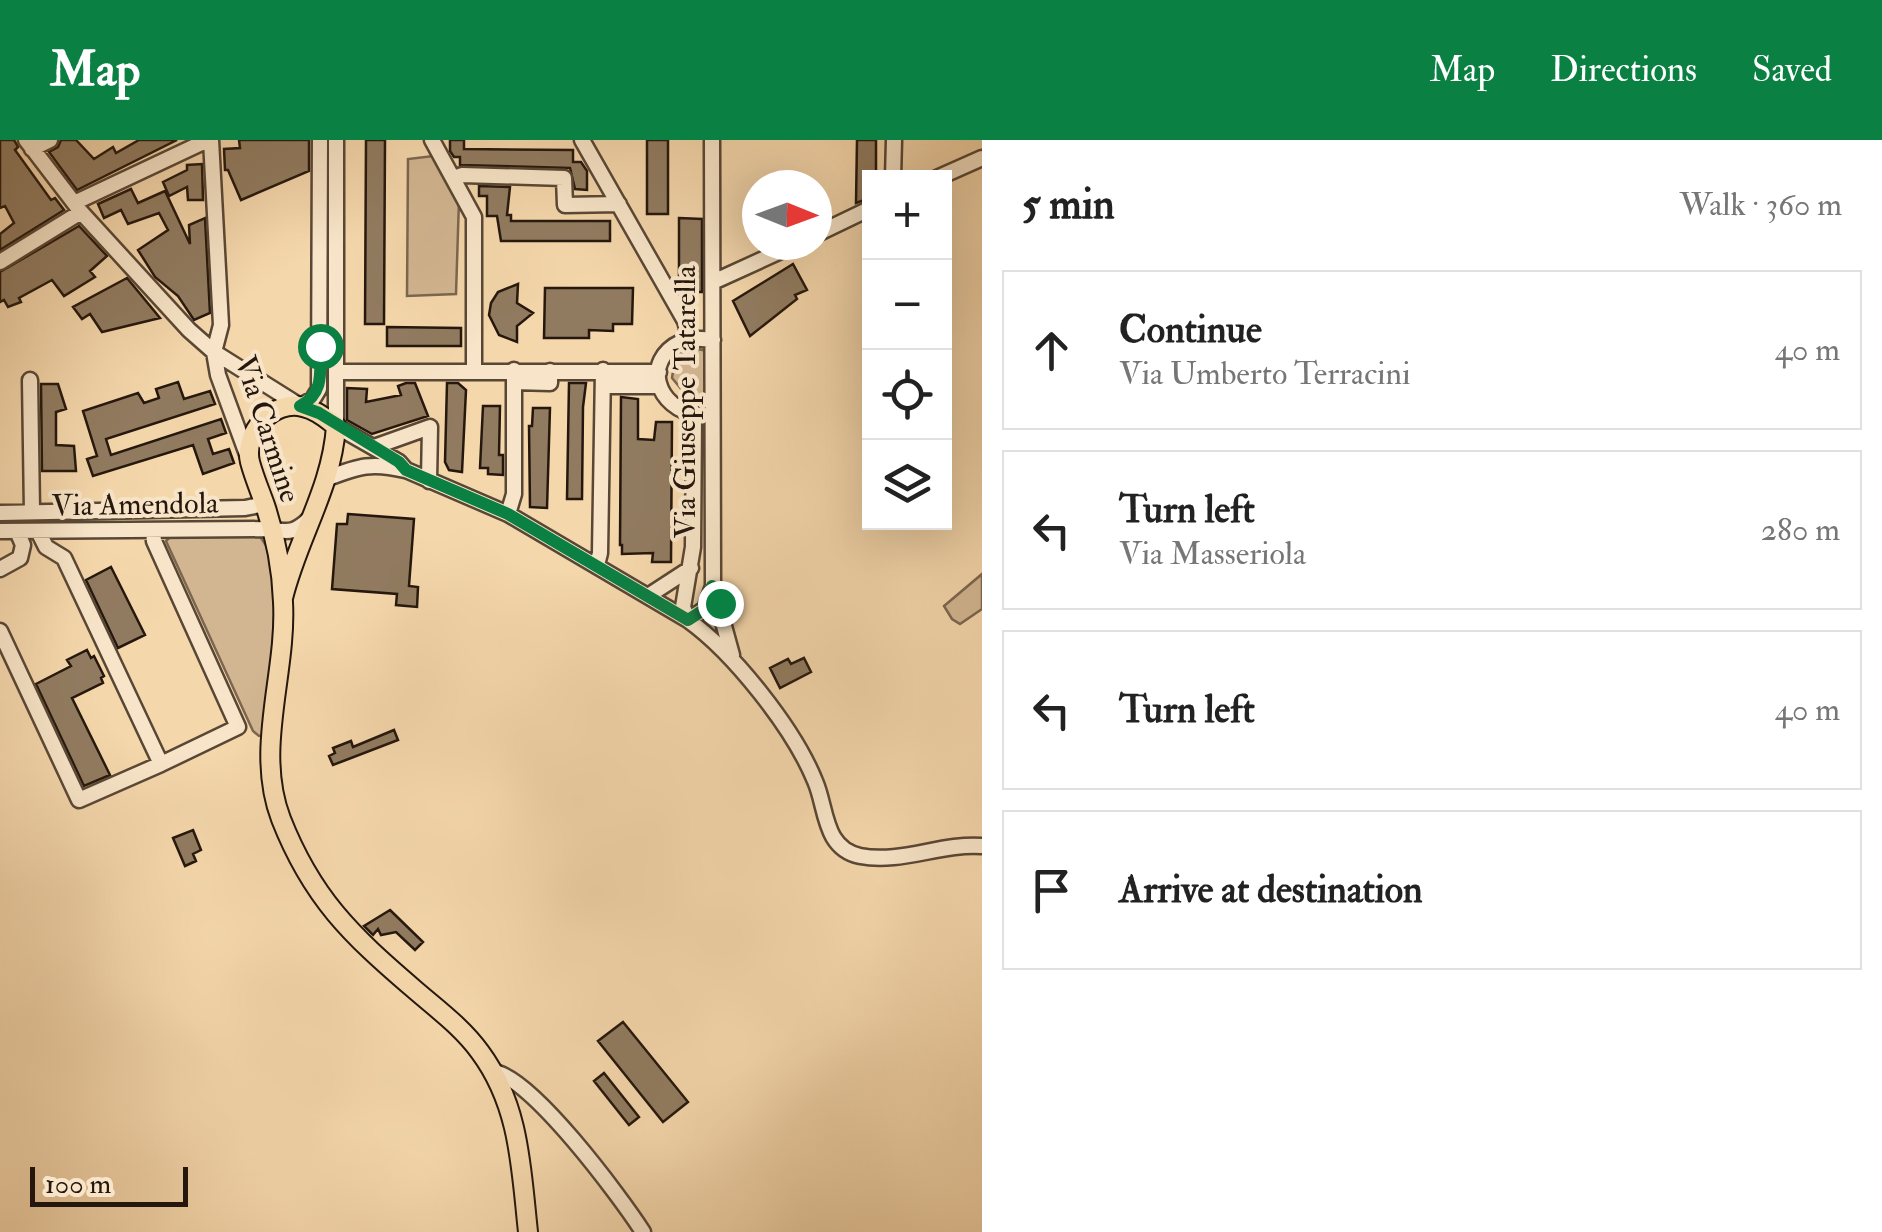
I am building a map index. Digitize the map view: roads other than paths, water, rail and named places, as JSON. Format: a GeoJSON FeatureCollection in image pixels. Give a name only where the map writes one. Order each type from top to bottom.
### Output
{"type":"FeatureCollection","features":[{"type":"Feature","properties":{"kind":"main road"},"geometry":{"type":"LineString","coordinates":[[248,458],[254,432],[262,420],[286,406],[319,413],[336,426],[328,478],[311,516]]}},
{"type":"Feature","properties":{"kind":"main road","name":"Via Carmine"},"geometry":{"type":"LineString","coordinates":[[248,458],[265,504],[283,598]]}},
{"type":"Feature","properties":{"kind":"main road","name":"Via Carmine"},"geometry":{"type":"LineString","coordinates":[[283,598],[293,558],[311,516]]}},
{"type":"Feature","properties":{"kind":"main road"},"geometry":{"type":"LineString","coordinates":[[283,598],[281,672],[268,765],[275,801],[302,867],[328,908],[356,938],[465,1034],[492,1072],[520,1149],[528,1232]]}},
{"type":"Feature","properties":{"kind":"street"},"geometry":{"type":"LineString","coordinates":[[29,144],[50,140]]}},
{"type":"Feature","properties":{"kind":"street"},"geometry":{"type":"LineString","coordinates":[[0,262],[78,207],[212,141],[221,326],[214,352],[300,406],[313,399],[319,388],[320,140]]}},
{"type":"Feature","properties":{"kind":"street"},"geometry":{"type":"LineString","coordinates":[[336,140],[336,426],[399,462],[406,470]]}},
{"type":"Feature","properties":{"kind":"street"},"geometry":{"type":"LineString","coordinates":[[432,140],[474,218],[474,370]]}},
{"type":"Feature","properties":{"kind":"street"},"geometry":{"type":"LineString","coordinates":[[582,140],[685,322],[690,339]]}},
{"type":"Feature","properties":{"kind":"street","name":"Via Giuseppe Tatarella"},"geometry":{"type":"LineString","coordinates":[[712,140],[712,586],[733,661]]}},
{"type":"Feature","properties":{"kind":"street"},"geometry":{"type":"LineString","coordinates":[[893,170],[894,140]]}},
{"type":"Feature","properties":{"kind":"street","name":"Via Carmine"},"geometry":{"type":"LineString","coordinates":[[29,144],[78,207],[189,330],[214,352],[218,375],[248,458]]}},
{"type":"Feature","properties":{"kind":"street"},"geometry":{"type":"LineString","coordinates":[[952,171],[982,158]]}},
{"type":"Feature","properties":{"kind":"street"},"geometry":{"type":"LineString","coordinates":[[454,178],[564,178],[565,205],[619,204]]}},
{"type":"Feature","properties":{"kind":"street"},"geometry":{"type":"LineString","coordinates":[[832,227],[862,212]]}},
{"type":"Feature","properties":{"kind":"street"},"geometry":{"type":"LineString","coordinates":[[714,282],[762,260]]}},
{"type":"Feature","properties":{"kind":"street"},"geometry":{"type":"LineString","coordinates":[[713,340],[690,339],[677,344],[665,356],[659,379],[666,401],[677,410],[694,415],[713,411]]}},
{"type":"Feature","properties":{"kind":"street"},"geometry":{"type":"LineString","coordinates":[[336,372],[474,370],[514,376],[550,371],[603,378],[659,379]]}},
{"type":"Feature","properties":{"kind":"street"},"geometry":{"type":"LineString","coordinates":[[508,514],[514,499],[514,376]]}},
{"type":"Feature","properties":{"kind":"street"},"geometry":{"type":"LineString","coordinates":[[597,564],[603,378]]}},
{"type":"Feature","properties":{"kind":"street"},"geometry":{"type":"LineString","coordinates":[[30,380],[32,512]]}},
{"type":"Feature","properties":{"kind":"street"},"geometry":{"type":"LineString","coordinates":[[688,620],[683,597],[692,562],[694,415]]}},
{"type":"Feature","properties":{"kind":"street"},"geometry":{"type":"LineString","coordinates":[[374,447],[430,427],[429,481]]}},
{"type":"Feature","properties":{"kind":"street"},"geometry":{"type":"LineString","coordinates":[[328,478],[359,466],[378,464],[406,470],[508,514],[688,620],[715,640],[733,661],[808,764],[826,824],[843,849],[856,855],[898,857],[977,845],[982,831]]}},
{"type":"Feature","properties":{"kind":"street","name":"Via Amendola"},"geometry":{"type":"LineString","coordinates":[[0,513],[245,508],[265,504]]}},
{"type":"Feature","properties":{"kind":"street"},"geometry":{"type":"LineString","coordinates":[[271,529],[288,533],[300,528],[311,516]]}},
{"type":"Feature","properties":{"kind":"street","name":"Via Amendola"},"geometry":{"type":"LineString","coordinates":[[0,531],[271,529]]}},
{"type":"Feature","properties":{"kind":"street"},"geometry":{"type":"LineString","coordinates":[[0,569],[20,558],[23,545],[17,530]]}},
{"type":"Feature","properties":{"kind":"street"},"geometry":{"type":"LineString","coordinates":[[0,630],[79,800],[238,727],[154,541],[153,531]]}},
{"type":"Feature","properties":{"kind":"street"},"geometry":{"type":"LineString","coordinates":[[39,533],[46,547],[64,558],[161,764]]}},
{"type":"Feature","properties":{"kind":"street"},"geometry":{"type":"LineString","coordinates":[[648,596],[692,562],[712,559]]}},
{"type":"Feature","properties":{"kind":"street"},"geometry":{"type":"LineString","coordinates":[[688,620],[705,609],[712,586]]}},
{"type":"Feature","properties":{"kind":"street"},"geometry":{"type":"LineString","coordinates":[[492,1072],[506,1074],[518,1082],[568,1134],[642,1232]]}}]}
